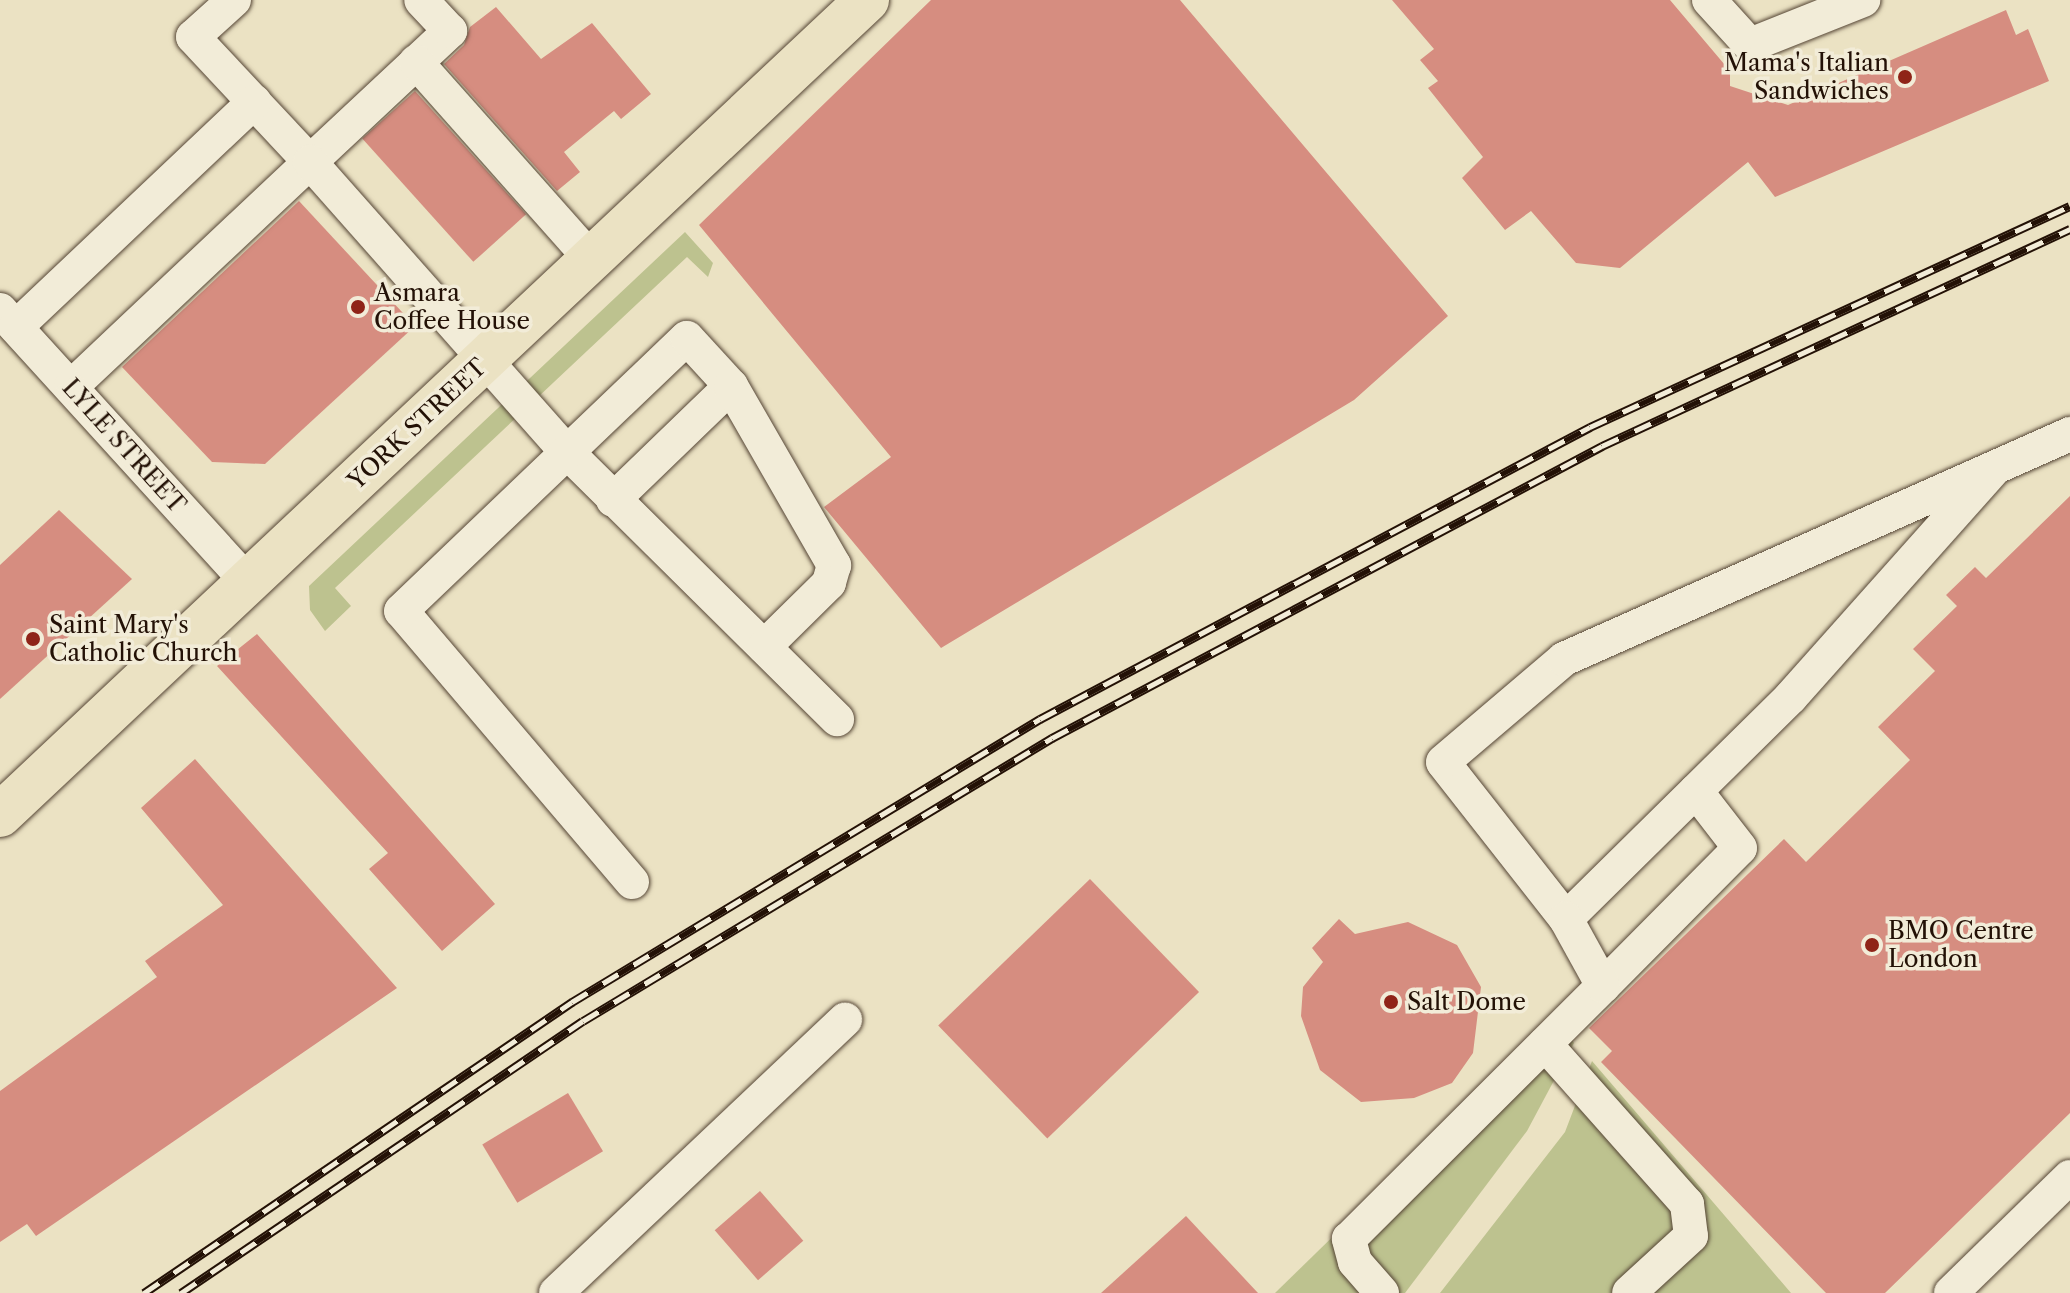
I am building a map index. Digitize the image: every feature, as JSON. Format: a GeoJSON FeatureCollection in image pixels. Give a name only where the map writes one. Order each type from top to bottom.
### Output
{"type":"FeatureCollection","features":[{"type":"Feature","properties":{"kind":"main road","name":"YORK STREET"},"geometry":{"type":"LineString","coordinates":[[0,815],[867,0]]}},
{"type":"Feature","properties":{"kind":"street"},"geometry":{"type":"LineString","coordinates":[[234,0],[193,37],[310,162],[567,452],[837,719]]}},
{"type":"Feature","properties":{"kind":"street"},"geometry":{"type":"LineString","coordinates":[[71,387],[450,31],[421,0]]}},
{"type":"Feature","properties":{"kind":"street"},"geometry":{"type":"LineString","coordinates":[[1709,0],[1750,45],[1863,0]]}},
{"type":"Feature","properties":{"kind":"street"},"geometry":{"type":"LineString","coordinates":[[416,62],[591,259]]}},
{"type":"Feature","properties":{"kind":"street"},"geometry":{"type":"LineString","coordinates":[[8,319],[254,102]]}},
{"type":"Feature","properties":{"kind":"street","name":"LYLE STREET"},"geometry":{"type":"LineString","coordinates":[[8,319],[248,583]]}},
{"type":"Feature","properties":{"kind":"street"},"geometry":{"type":"LineString","coordinates":[[632,882],[401,611],[687,338],[731,386],[834,565],[829,583],[764,647]]}},
{"type":"Feature","properties":{"kind":"street"},"geometry":{"type":"LineString","coordinates":[[613,500],[731,386]]}},
{"type":"Feature","properties":{"kind":"street"},"geometry":{"type":"LineString","coordinates":[[1603,986],[1566,919],[1443,762],[1564,659],[2070,434]]}},
{"type":"Feature","properties":{"kind":"street"},"geometry":{"type":"LineString","coordinates":[[1566,919],[1791,697],[1994,469]]}},
{"type":"Feature","properties":{"kind":"street"},"geometry":{"type":"LineString","coordinates":[[1382,1293],[1355,1262],[1349,1239],[1740,848],[1696,791]]}},
{"type":"Feature","properties":{"kind":"street"},"geometry":{"type":"LineString","coordinates":[[556,1293],[845,1020]]}},
{"type":"Feature","properties":{"kind":"street"},"geometry":{"type":"LineString","coordinates":[[1545,1044],[1687,1204],[1691,1236],[1629,1293]]}},
{"type":"Feature","properties":{"kind":"street"},"geometry":{"type":"LineString","coordinates":[[1951,1293],[2070,1177]]}},
{"type":"Feature","properties":{"kind":"green space"},"geometry":{"type":"Polygon","coordinates":[[[685,232],[713,263],[708,277],[687,257],[335,588],[351,606],[325,631],[310,610],[309,586],[685,232]]]}},
{"type":"Feature","properties":{"kind":"green space"},"geometry":{"type":"Polygon","coordinates":[[[1557,1018],[1574,1043],[1527,1131],[1405,1293],[1275,1293],[1557,1018]]]}},
{"type":"Feature","properties":{"kind":"green space"},"geometry":{"type":"Polygon","coordinates":[[[1592,1061],[1791,1293],[1440,1293],[1565,1132],[1592,1061]]]}},
{"type":"Feature","properties":{"kind":"building"},"geometry":{"type":"Polygon","coordinates":[[[931,0],[1180,0],[1448,316],[1354,400],[941,648],[824,507],[891,457],[699,225],[931,0]]]}},
{"type":"Feature","properties":{"kind":"building"},"geometry":{"type":"Polygon","coordinates":[[[1392,0],[1670,0],[1730,71],[1730,86],[1788,105],[2006,10],[2016,35],[2028,29],[2049,81],[1775,197],[1748,162],[1620,268],[1576,263],[1531,211],[1505,230],[1462,178],[1483,157],[1428,88],[1438,81],[1420,60],[1434,49],[1392,0]]]}},
{"type":"Feature","properties":{"kind":"building"},"geometry":{"type":"Polygon","coordinates":[[[496,7],[541,59],[592,23],[651,94],[621,119],[614,111],[564,152],[580,172],[557,191],[444,64],[464,45],[470,27],[496,7]]]}},
{"type":"Feature","properties":{"kind":"building"},"geometry":{"type":"Polygon","coordinates":[[[415,91],[526,214],[473,262],[362,139],[415,91]]]}},
{"type":"Feature","properties":{"kind":"building"},"geometry":{"type":"Polygon","coordinates":[[[299,201],[415,326],[265,464],[212,462],[122,367],[299,201]]]}},
{"type":"Feature","properties":{"kind":"building","name":"BMO Centre London"},"geometry":{"type":"Polygon","coordinates":[[[2070,496],[2070,1113],[1885,1293],[1826,1293],[1601,1062],[1612,1051],[1589,1028],[1784,839],[1806,862],[1910,760],[1878,727],[1935,671],[1913,649],[1957,606],[1946,595],[1975,567],[1986,578],[2070,496]]]}},
{"type":"Feature","properties":{"kind":"building","name":"Saint Mary's Catholic Church"},"geometry":{"type":"Polygon","coordinates":[[[59,510],[132,579],[0,699],[0,565],[59,510]]]}},
{"type":"Feature","properties":{"kind":"building"},"geometry":{"type":"Polygon","coordinates":[[[257,634],[495,904],[442,951],[369,869],[388,853],[217,666],[257,634]]]}},
{"type":"Feature","properties":{"kind":"building"},"geometry":{"type":"Polygon","coordinates":[[[195,759],[397,988],[36,1236],[27,1224],[0,1242],[0,1091],[157,977],[145,961],[223,905],[141,808],[195,759]]]}},
{"type":"Feature","properties":{"kind":"building"},"geometry":{"type":"Polygon","coordinates":[[[1090,879],[1199,992],[1047,1139],[938,1026],[1090,879]]]}},
{"type":"Feature","properties":{"kind":"building","name":"Salt Dome"},"geometry":{"type":"Polygon","coordinates":[[[1339,919],[1355,934],[1408,922],[1457,945],[1481,987],[1473,1053],[1452,1083],[1414,1098],[1361,1102],[1320,1070],[1301,1016],[1303,987],[1323,962],[1312,948],[1339,919]]]}},
{"type":"Feature","properties":{"kind":"building"},"geometry":{"type":"Polygon","coordinates":[[[568,1093],[603,1151],[517,1203],[482,1145],[568,1093]]]}},
{"type":"Feature","properties":{"kind":"building"},"geometry":{"type":"Polygon","coordinates":[[[760,1191],[803,1241],[758,1280],[715,1230],[760,1191]]]}},
{"type":"Feature","properties":{"kind":"building"},"geometry":{"type":"Polygon","coordinates":[[[1186,1216],[1258,1293],[1101,1293],[1186,1216]]]}},
{"type":"Feature","properties":{"kind":"railway"},"geometry":{"type":"LineString","coordinates":[[144,1293],[572,1002],[1040,719],[1590,427],[2070,206]]}},
{"type":"Feature","properties":{"kind":"railway"},"geometry":{"type":"LineString","coordinates":[[181,1293],[583,1021],[1052,738],[1602,446],[2070,229]]}},
{"type":"Feature","properties":{"kind":"place","name":"Mama's Italian Sandwiches"},"geometry":{"type":"Point","coordinates":[1905,77]}},
{"type":"Feature","properties":{"kind":"place","name":"Asmara Coffee House"},"geometry":{"type":"Point","coordinates":[358,307]}},
{"type":"Feature","properties":{"kind":"place","name":"Saint Mary's Catholic Church"},"geometry":{"type":"Point","coordinates":[33,639]}},
{"type":"Feature","properties":{"kind":"place","name":"BMO Centre London"},"geometry":{"type":"Point","coordinates":[1872,945]}},
{"type":"Feature","properties":{"kind":"place","name":"Salt Dome"},"geometry":{"type":"Point","coordinates":[1391,1002]}}]}
